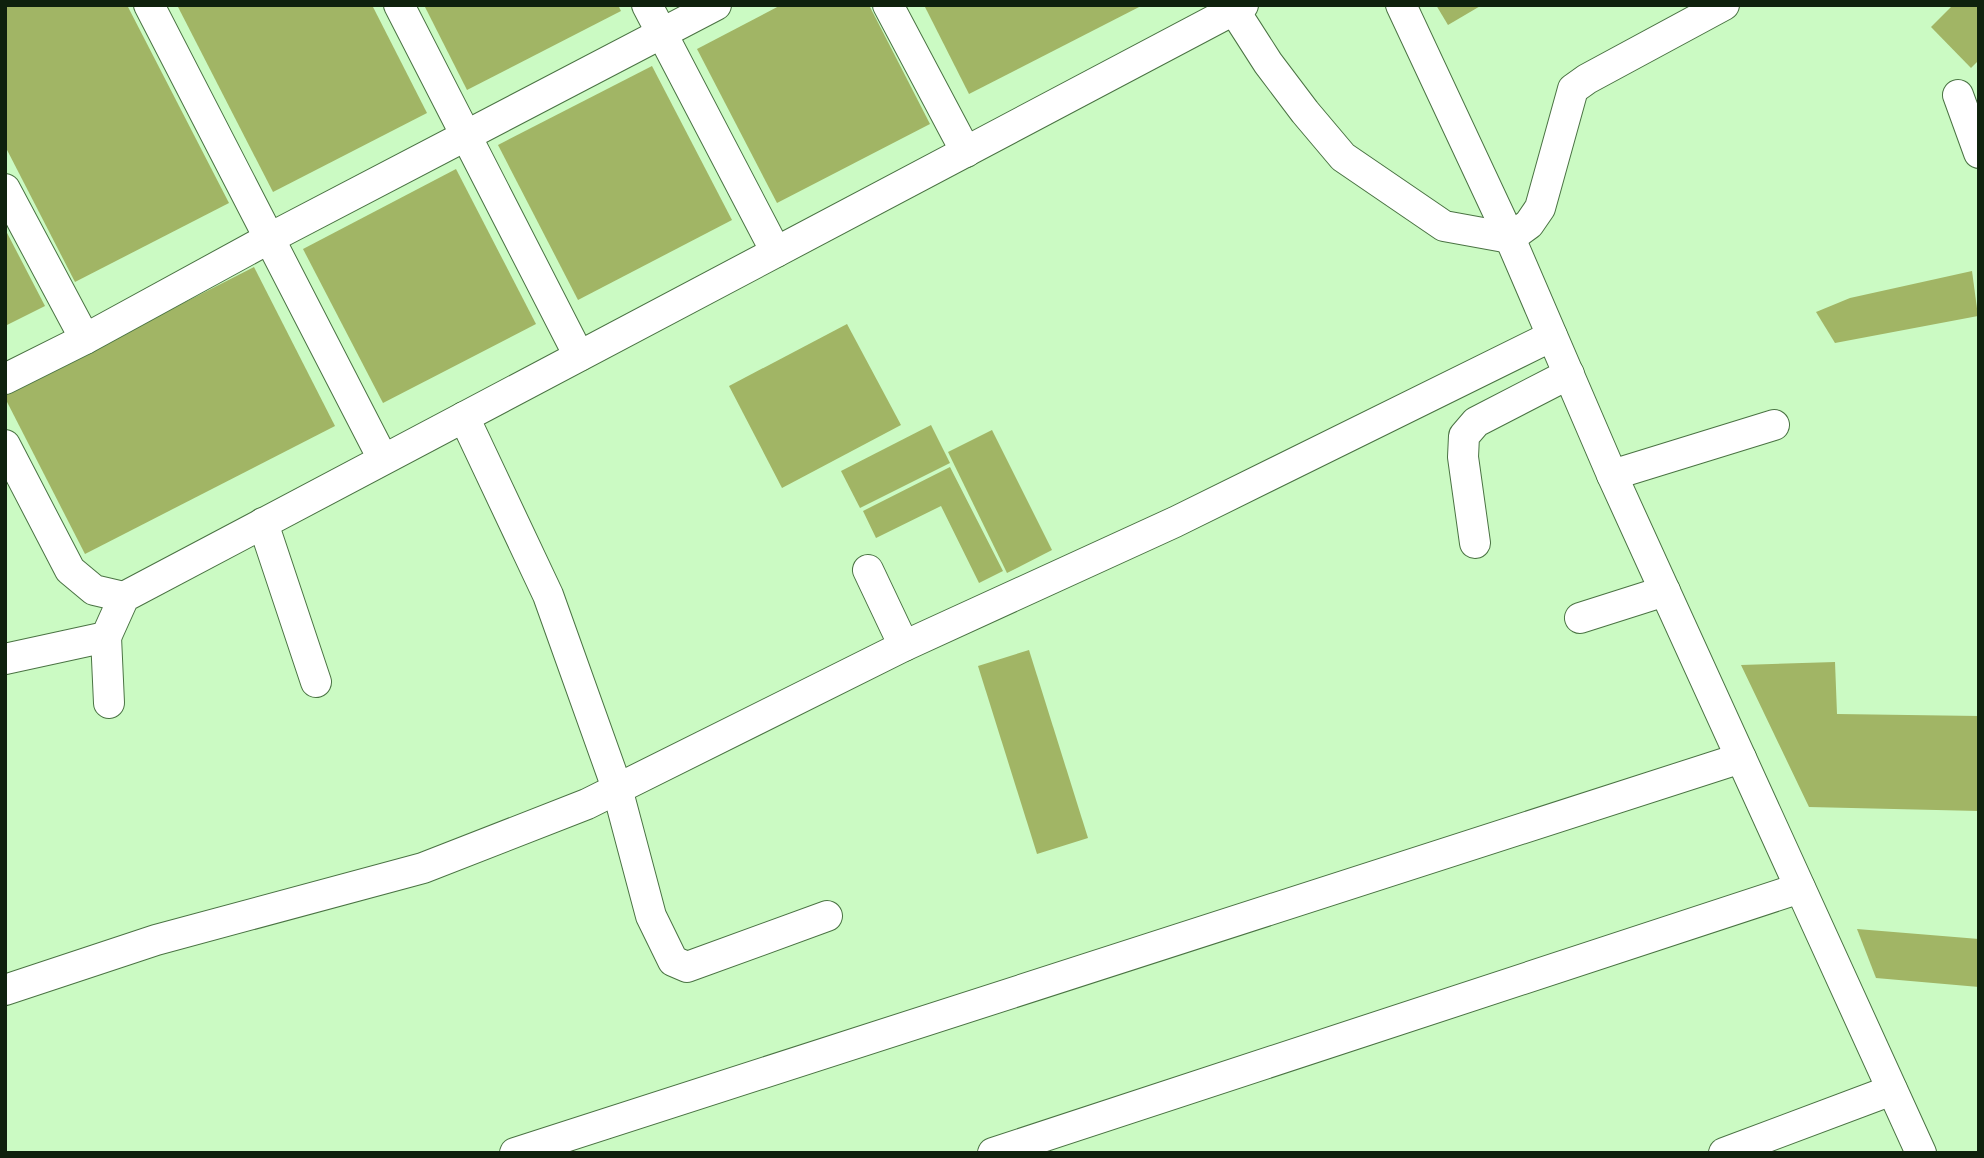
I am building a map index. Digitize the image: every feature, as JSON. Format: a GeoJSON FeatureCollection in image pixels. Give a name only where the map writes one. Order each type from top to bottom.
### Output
{"type":"FeatureCollection","features":[{"type":"Feature","properties":{"kind":"street"},"geometry":{"type":"LineString","coordinates":[[149,5],[383,460]]}},
{"type":"Feature","properties":{"kind":"street"},"geometry":{"type":"LineString","coordinates":[[399,5],[579,356]]}},
{"type":"Feature","properties":{"kind":"street"},"geometry":{"type":"LineString","coordinates":[[647,5],[776,252]]}},
{"type":"Feature","properties":{"kind":"street"},"geometry":{"type":"LineString","coordinates":[[5,379],[716,5]]}},
{"type":"Feature","properties":{"kind":"street"},"geometry":{"type":"LineString","coordinates":[[888,5],[966,152]]}},
{"type":"Feature","properties":{"kind":"street"},"geometry":{"type":"LineString","coordinates":[[1401,5],[1510,238],[1612,475],[1921,1153]]}},
{"type":"Feature","properties":{"kind":"street"},"geometry":{"type":"LineString","coordinates":[[109,703],[106,637],[124,597],[1239,8],[1290,93],[1343,157],[1444,226],[1510,238],[1529,223],[1539,208],[1573,89],[1724,5]]}},
{"type":"Feature","properties":{"kind":"street"},"geometry":{"type":"LineString","coordinates":[[1958,95],[1979,153]]}},
{"type":"Feature","properties":{"kind":"street"},"geometry":{"type":"LineString","coordinates":[[5,188],[85,339]]}},
{"type":"Feature","properties":{"kind":"street"},"geometry":{"type":"LineString","coordinates":[[5,990],[156,940],[423,868],[587,804],[904,646],[1175,522],[1552,336]]}},
{"type":"Feature","properties":{"kind":"street"},"geometry":{"type":"LineString","coordinates":[[1475,543],[1463,457],[1464,436],[1476,422],[1569,374]]}},
{"type":"Feature","properties":{"kind":"street"},"geometry":{"type":"LineString","coordinates":[[464,417],[548,595],[617,788],[652,916],[673,961],[687,967],[827,916]]}},
{"type":"Feature","properties":{"kind":"street"},"geometry":{"type":"LineString","coordinates":[[1612,475],[1774,425]]}},
{"type":"Feature","properties":{"kind":"street"},"geometry":{"type":"LineString","coordinates":[[5,445],[70,570],[94,590],[124,597]]}},
{"type":"Feature","properties":{"kind":"street"},"geometry":{"type":"LineString","coordinates":[[263,523],[316,682]]}},
{"type":"Feature","properties":{"kind":"street"},"geometry":{"type":"LineString","coordinates":[[867,570],[904,646]]}},
{"type":"Feature","properties":{"kind":"street"},"geometry":{"type":"LineString","coordinates":[[1580,618],[1665,591]]}},
{"type":"Feature","properties":{"kind":"street"},"geometry":{"type":"LineString","coordinates":[[5,659],[106,637]]}},
{"type":"Feature","properties":{"kind":"street"},"geometry":{"type":"LineString","coordinates":[[515,1153],[1741,758]]}},
{"type":"Feature","properties":{"kind":"street"},"geometry":{"type":"LineString","coordinates":[[993,1153],[1056,1143],[1800,888]]}},
{"type":"Feature","properties":{"kind":"street"},"geometry":{"type":"LineString","coordinates":[[1724,1153],[1892,1090]]}},
{"type":"Feature","properties":{"kind":"building"},"geometry":{"type":"Polygon","coordinates":[[[5,5],[127,5],[229,203],[75,282],[5,146],[5,5]]]}},
{"type":"Feature","properties":{"kind":"building"},"geometry":{"type":"Polygon","coordinates":[[[177,5],[372,5],[427,113],[273,192],[177,5]]]}},
{"type":"Feature","properties":{"kind":"building"},"geometry":{"type":"Polygon","coordinates":[[[424,5],[618,5],[621,11],[467,90],[424,5]]]}},
{"type":"Feature","properties":{"kind":"building"},"geometry":{"type":"Polygon","coordinates":[[[781,5],[869,5],[930,124],[777,203],[697,49],[781,5]]]}},
{"type":"Feature","properties":{"kind":"building"},"geometry":{"type":"Polygon","coordinates":[[[924,5],[1143,5],[969,94],[924,5]]]}},
{"type":"Feature","properties":{"kind":"building"},"geometry":{"type":"Polygon","coordinates":[[[1436,5],[1482,5],[1448,25],[1436,5]]]}},
{"type":"Feature","properties":{"kind":"building"},"geometry":{"type":"Polygon","coordinates":[[[1953,5],[1979,5],[1979,60],[1971,68],[1931,27],[1953,5]]]}},
{"type":"Feature","properties":{"kind":"building"},"geometry":{"type":"Polygon","coordinates":[[[652,66],[732,220],[578,300],[498,145],[652,66]]]}},
{"type":"Feature","properties":{"kind":"building"},"geometry":{"type":"Polygon","coordinates":[[[456,169],[536,324],[383,403],[303,249],[456,169]]]}},
{"type":"Feature","properties":{"kind":"building"},"geometry":{"type":"Polygon","coordinates":[[[5,229],[45,306],[5,326],[5,229]]]}},
{"type":"Feature","properties":{"kind":"building"},"geometry":{"type":"Polygon","coordinates":[[[254,267],[335,426],[85,554],[5,394],[254,267]]]}},
{"type":"Feature","properties":{"kind":"building"},"geometry":{"type":"Polygon","coordinates":[[[1972,271],[1978,316],[1835,343],[1816,312],[1850,298],[1972,271]]]}},
{"type":"Feature","properties":{"kind":"building"},"geometry":{"type":"Polygon","coordinates":[[[847,324],[901,425],[782,488],[729,386],[847,324]]]}},
{"type":"Feature","properties":{"kind":"building"},"geometry":{"type":"Polygon","coordinates":[[[931,425],[950,463],[860,508],[841,471],[931,425]]]}},
{"type":"Feature","properties":{"kind":"building"},"geometry":{"type":"Polygon","coordinates":[[[992,430],[1052,550],[1007,573],[948,452],[992,430]]]}},
{"type":"Feature","properties":{"kind":"building"},"geometry":{"type":"Polygon","coordinates":[[[950,467],[1003,571],[979,583],[941,506],[876,538],[863,511],[950,467]]]}},
{"type":"Feature","properties":{"kind":"building"},"geometry":{"type":"Polygon","coordinates":[[[1029,650],[1088,838],[1037,854],[978,666],[1029,650]]]}},
{"type":"Feature","properties":{"kind":"building"},"geometry":{"type":"Polygon","coordinates":[[[1835,662],[1837,714],[1979,716],[1979,811],[1809,807],[1741,665],[1835,662]]]}},
{"type":"Feature","properties":{"kind":"building"},"geometry":{"type":"Polygon","coordinates":[[[1857,929],[1979,939],[1979,987],[1876,978],[1857,929]]]}}]}
